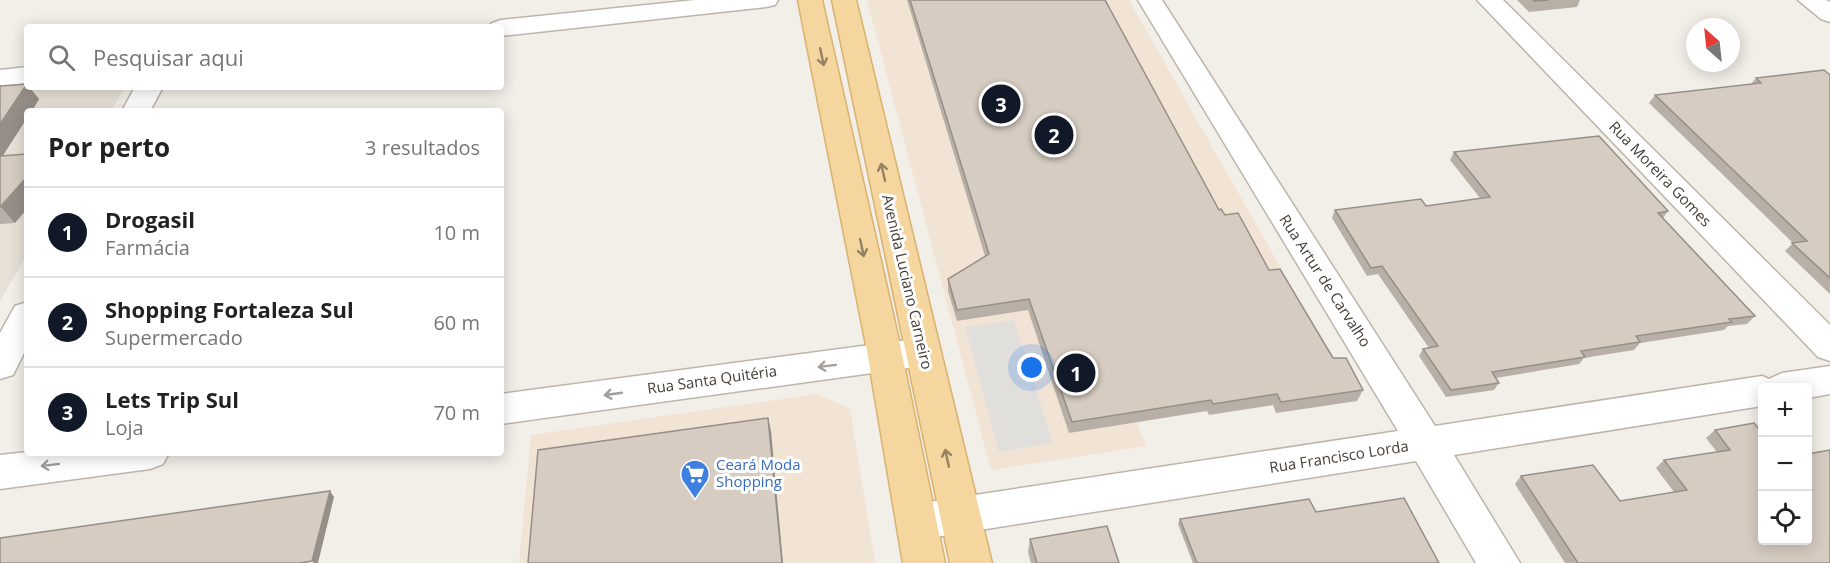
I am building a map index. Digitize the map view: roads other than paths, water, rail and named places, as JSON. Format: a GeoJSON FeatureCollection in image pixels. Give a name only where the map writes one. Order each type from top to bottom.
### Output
{"type":"FeatureCollection","features":[{"type":"Feature","properties":{"kind":"main road"},"geometry":{"type":"LineString","coordinates":[[810,0],[885,357],[924,563]]}},
{"type":"Feature","properties":{"kind":"main road","name":"Avenida Luciano Carneiro"},"geometry":{"type":"LineString","coordinates":[[844,0],[971,563]]}},
{"type":"Feature","properties":{"kind":"street"},"geometry":{"type":"LineString","coordinates":[[504,28],[672,5],[766,0]]}},
{"type":"Feature","properties":{"kind":"street","name":"Rua Artur de Carvalho"},"geometry":{"type":"LineString","coordinates":[[1150,0],[1220,117],[1427,444],[1499,563]]}},
{"type":"Feature","properties":{"kind":"street","name":"Rua Moreira Gomes"},"geometry":{"type":"LineString","coordinates":[[1489,0],[1830,347]]}},
{"type":"Feature","properties":{"kind":"street"},"geometry":{"type":"LineString","coordinates":[[1810,0],[1830,14]]}},
{"type":"Feature","properties":{"kind":"street"},"geometry":{"type":"LineString","coordinates":[[0,78],[24,75]]}},
{"type":"Feature","properties":{"kind":"street"},"geometry":{"type":"LineString","coordinates":[[138,108],[147,90]]}},
{"type":"Feature","properties":{"kind":"street"},"geometry":{"type":"LineString","coordinates":[[0,365],[24,321]]}},
{"type":"Feature","properties":{"kind":"street","name":"Rua Santa Quitéria"},"geometry":{"type":"LineString","coordinates":[[504,409],[923,352]]}},
{"type":"Feature","properties":{"kind":"street"},"geometry":{"type":"LineString","coordinates":[[1809,383],[1830,380]]}},
{"type":"Feature","properties":{"kind":"street","name":"Rua Francisco Lorda"},"geometry":{"type":"LineString","coordinates":[[916,522],[1758,392]]}},
{"type":"Feature","properties":{"kind":"street"},"geometry":{"type":"LineString","coordinates":[[0,472],[126,456]]}},
{"type":"Feature","properties":{"kind":"place","name":"Lets Trip Sul"},"geometry":{"type":"Point","coordinates":[1001,104]}},
{"type":"Feature","properties":{"kind":"place","name":"Shopping Fortaleza Sul"},"geometry":{"type":"Point","coordinates":[1054,135]}},
{"type":"Feature","properties":{"kind":"place","name":"Drogasil"},"geometry":{"type":"Point","coordinates":[1076,373]}},
{"type":"Feature","properties":{"kind":"place","name":"Ceará Moda Shopping"},"geometry":{"type":"Point","coordinates":[695,500]}}]}
